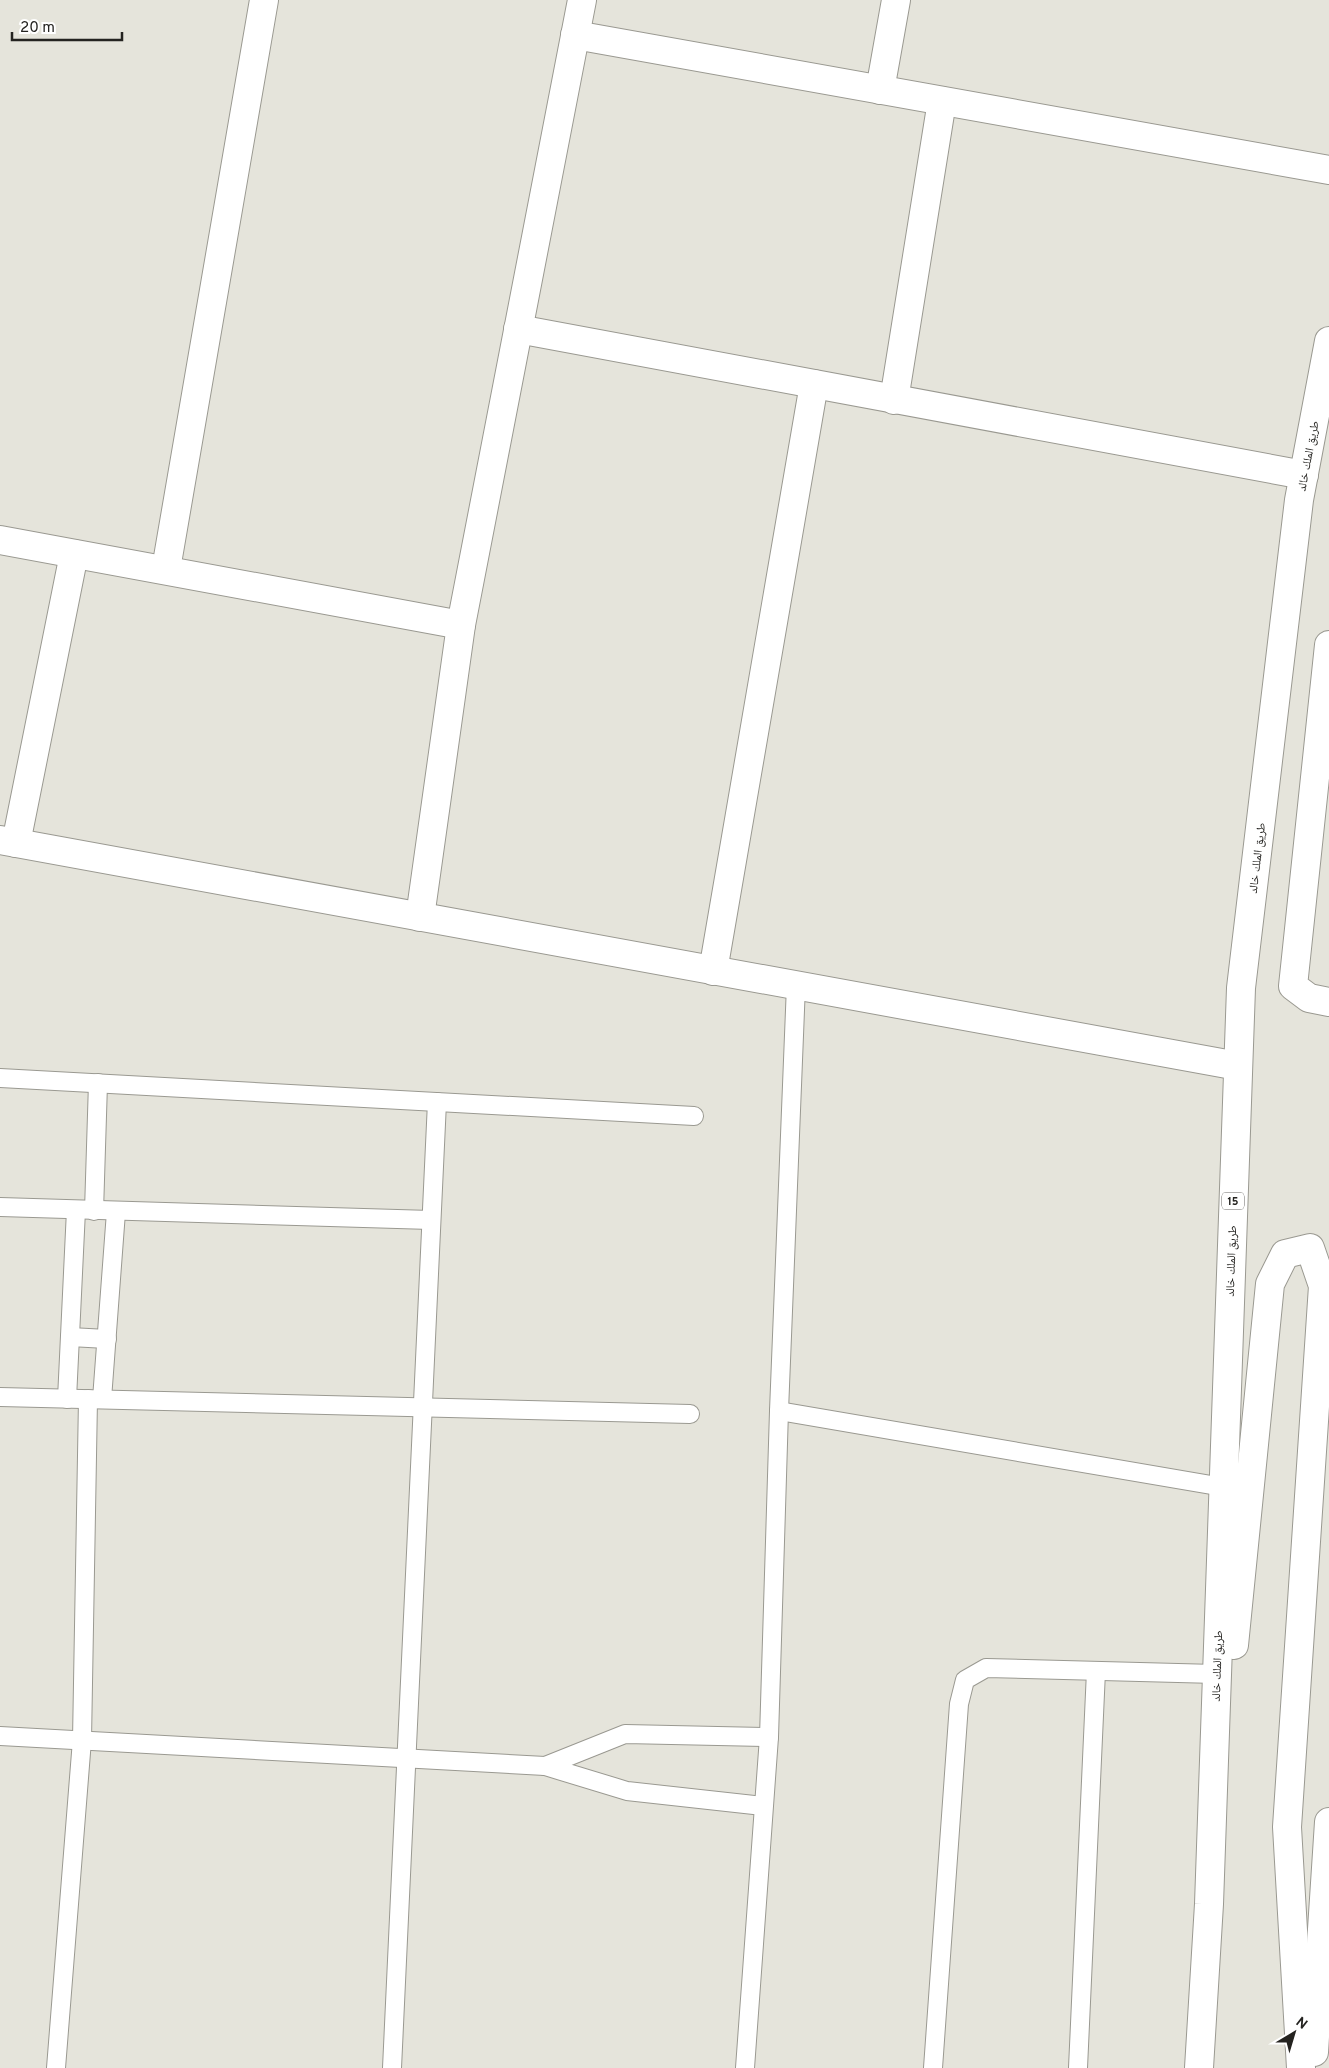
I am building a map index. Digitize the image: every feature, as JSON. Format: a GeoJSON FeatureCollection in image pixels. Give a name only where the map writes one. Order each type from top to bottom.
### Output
{"type":"FeatureCollection","features":[{"type":"Feature","properties":{"kind":"main road"},"geometry":{"type":"LineString","coordinates":[[166,569],[264,0]]}},
{"type":"Feature","properties":{"kind":"main road"},"geometry":{"type":"LineString","coordinates":[[420,917],[461,625],[582,0]]}},
{"type":"Feature","properties":{"kind":"main road"},"geometry":{"type":"LineString","coordinates":[[880,90],[896,0]]}},
{"type":"Feature","properties":{"kind":"main road"},"geometry":{"type":"LineString","coordinates":[[575,35],[1329,170]]}},
{"type":"Feature","properties":{"kind":"main road"},"geometry":{"type":"LineString","coordinates":[[894,400],[942,101]]}},
{"type":"Feature","properties":{"kind":"main road"},"geometry":{"type":"LineString","coordinates":[[518,329],[1304,475]]}},
{"type":"Feature","properties":{"kind":"main road","name":"طريق الملك خالد"},"geometry":{"type":"LineString","coordinates":[[1199,2068],[1209,1904],[1241,988],[1304,475],[1329,341]]}},
{"type":"Feature","properties":{"kind":"main road"},"geometry":{"type":"LineString","coordinates":[[713,970],[814,384]]}},
{"type":"Feature","properties":{"kind":"main road"},"geometry":{"type":"LineString","coordinates":[[0,540],[166,569],[461,625]]}},
{"type":"Feature","properties":{"kind":"main road"},"geometry":{"type":"LineString","coordinates":[[74,554],[8,841],[1238,1066]]}},
{"type":"Feature","properties":{"kind":"main road"},"geometry":{"type":"LineString","coordinates":[[1329,645],[1293,986],[1309,998],[1329,1002]]}},
{"type":"Feature","properties":{"kind":"main road"},"geometry":{"type":"LineString","coordinates":[[1209,1904],[1270,1284],[1285,1254],[1310,1248],[1323,1286],[1287,1827],[1300,2068]]}},
{"type":"Feature","properties":{"kind":"main road"},"geometry":{"type":"LineString","coordinates":[[1314,2068],[1325,1951],[1329,1822]]}},
{"type":"Feature","properties":{"kind":"lane"},"geometry":{"type":"LineString","coordinates":[[745,2068],[763,1806],[770,1738],[779,1411],[796,986]]}},
{"type":"Feature","properties":{"kind":"lane"},"geometry":{"type":"LineString","coordinates":[[0,1078],[694,1116]]}},
{"type":"Feature","properties":{"kind":"lane"},"geometry":{"type":"LineString","coordinates":[[94,1211],[98,1083]]}},
{"type":"Feature","properties":{"kind":"lane"},"geometry":{"type":"LineString","coordinates":[[392,2068],[437,1102]]}},
{"type":"Feature","properties":{"kind":"lane"},"geometry":{"type":"LineString","coordinates":[[0,1208],[432,1220]]}},
{"type":"Feature","properties":{"kind":"lane"},"geometry":{"type":"LineString","coordinates":[[67,1399],[76,1210]]}},
{"type":"Feature","properties":{"kind":"lane"},"geometry":{"type":"LineString","coordinates":[[56,2068],[82,1740],[95,1399],[107,1339],[116,1212]]}},
{"type":"Feature","properties":{"kind":"lane"},"geometry":{"type":"LineString","coordinates":[[70,1337],[107,1339]]}},
{"type":"Feature","properties":{"kind":"lane"},"geometry":{"type":"LineString","coordinates":[[0,1397],[690,1414]]}},
{"type":"Feature","properties":{"kind":"lane"},"geometry":{"type":"LineString","coordinates":[[779,1411],[1223,1487]]}},
{"type":"Feature","properties":{"kind":"lane"},"geometry":{"type":"LineString","coordinates":[[933,2068],[960,1704],[966,1680],[986,1668],[1216,1674]]}},
{"type":"Feature","properties":{"kind":"lane"},"geometry":{"type":"LineString","coordinates":[[1078,2068],[1096,1671]]}},
{"type":"Feature","properties":{"kind":"lane"},"geometry":{"type":"LineString","coordinates":[[545,1766],[625,1734],[770,1738]]}},
{"type":"Feature","properties":{"kind":"lane"},"geometry":{"type":"LineString","coordinates":[[0,1736],[545,1766],[626,1791],[763,1806]]}}]}
